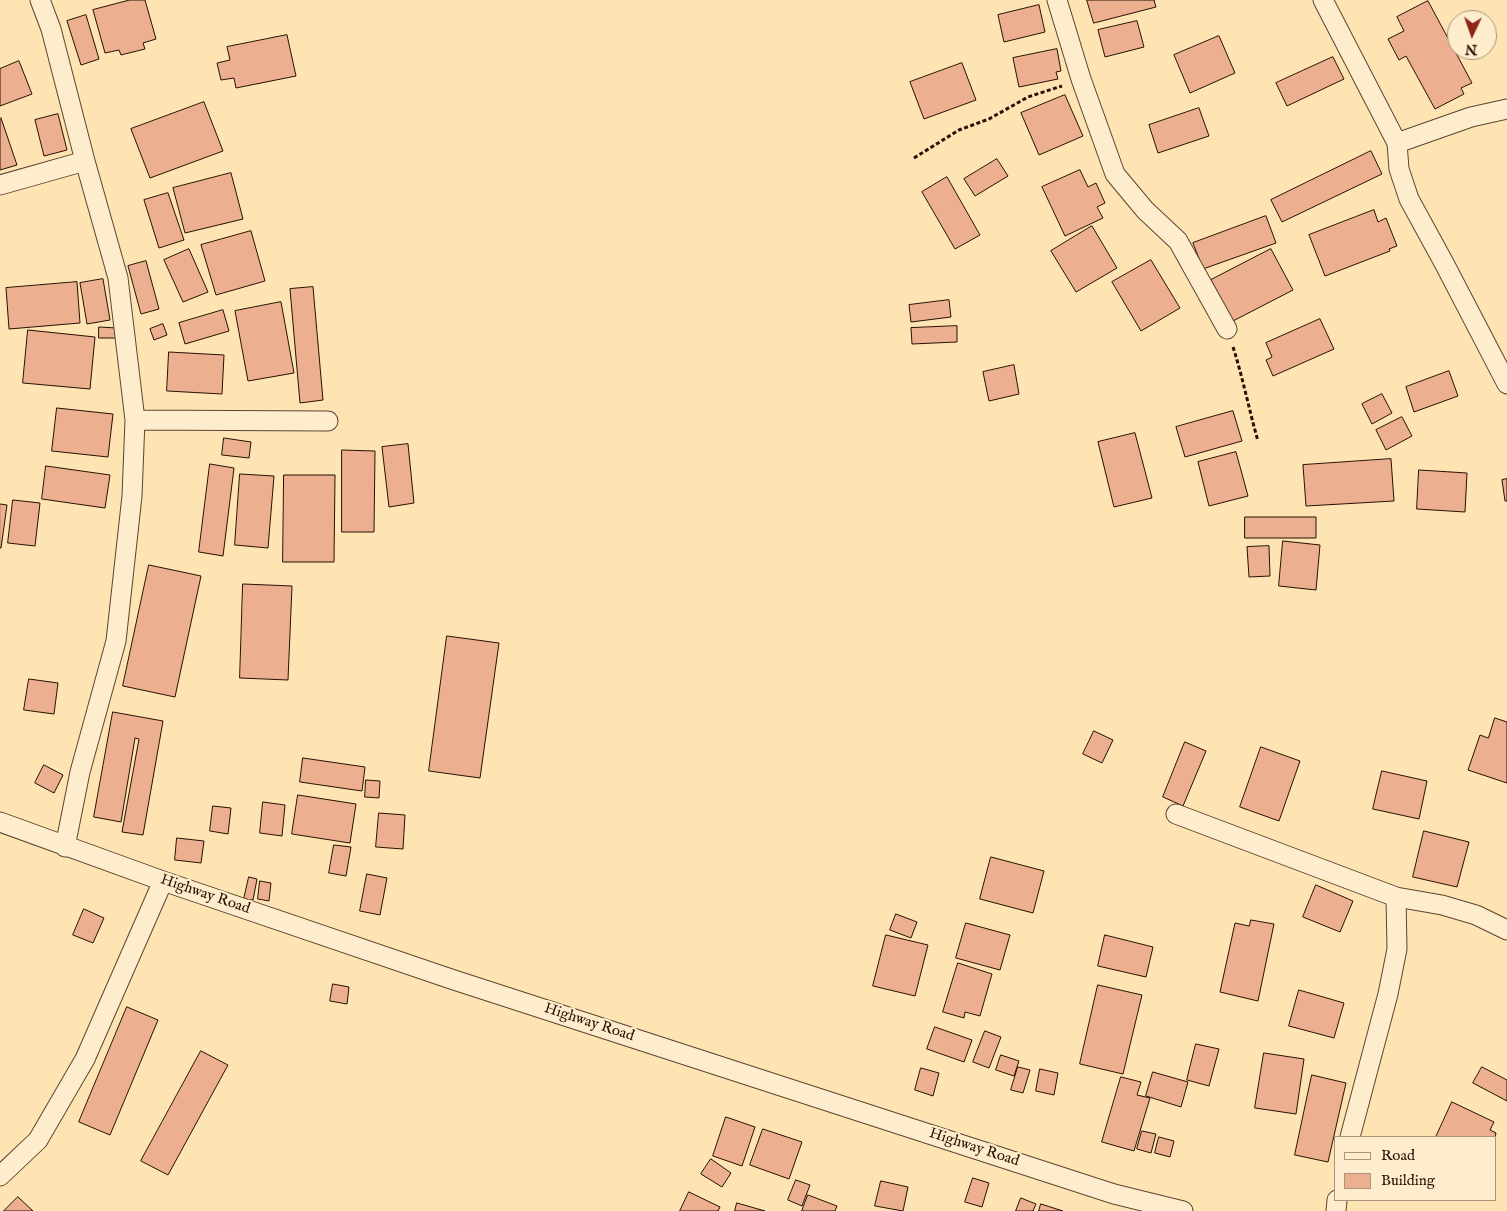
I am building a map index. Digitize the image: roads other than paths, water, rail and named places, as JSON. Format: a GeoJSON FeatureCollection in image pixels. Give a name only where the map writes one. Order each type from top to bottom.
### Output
{"type":"FeatureCollection","features":[{"type":"Feature","properties":{"kind":"street"},"geometry":{"type":"LineString","coordinates":[[40,0],[51,29],[118,278],[135,420],[132,496],[116,641],[80,772],[65,846]]}},
{"type":"Feature","properties":{"kind":"street"},"geometry":{"type":"LineString","coordinates":[[1057,0],[1081,79],[1115,174],[1145,210],[1178,241],[1227,329]]}},
{"type":"Feature","properties":{"kind":"street"},"geometry":{"type":"LineString","coordinates":[[1323,0],[1397,143],[1399,168],[1409,199],[1507,384]]}},
{"type":"Feature","properties":{"kind":"street"},"geometry":{"type":"LineString","coordinates":[[1397,143],[1470,117],[1507,109]]}},
{"type":"Feature","properties":{"kind":"street"},"geometry":{"type":"LineString","coordinates":[[0,185],[85,161]]}},
{"type":"Feature","properties":{"kind":"street"},"geometry":{"type":"LineString","coordinates":[[135,420],[328,421]]}},
{"type":"Feature","properties":{"kind":"street"},"geometry":{"type":"LineString","coordinates":[[1176,814],[1396,898],[1442,905],[1476,915],[1507,930]]}},
{"type":"Feature","properties":{"kind":"street","name":"Highway Road"},"geometry":{"type":"LineString","coordinates":[[0,822],[163,881],[460,982],[1104,1190],[1183,1211]]}},
{"type":"Feature","properties":{"kind":"street"},"geometry":{"type":"LineString","coordinates":[[0,1176],[38,1140],[84,1060],[163,881]]}},
{"type":"Feature","properties":{"kind":"street"},"geometry":{"type":"LineString","coordinates":[[1350,1136],[1388,994],[1397,949],[1396,898]]}}]}
